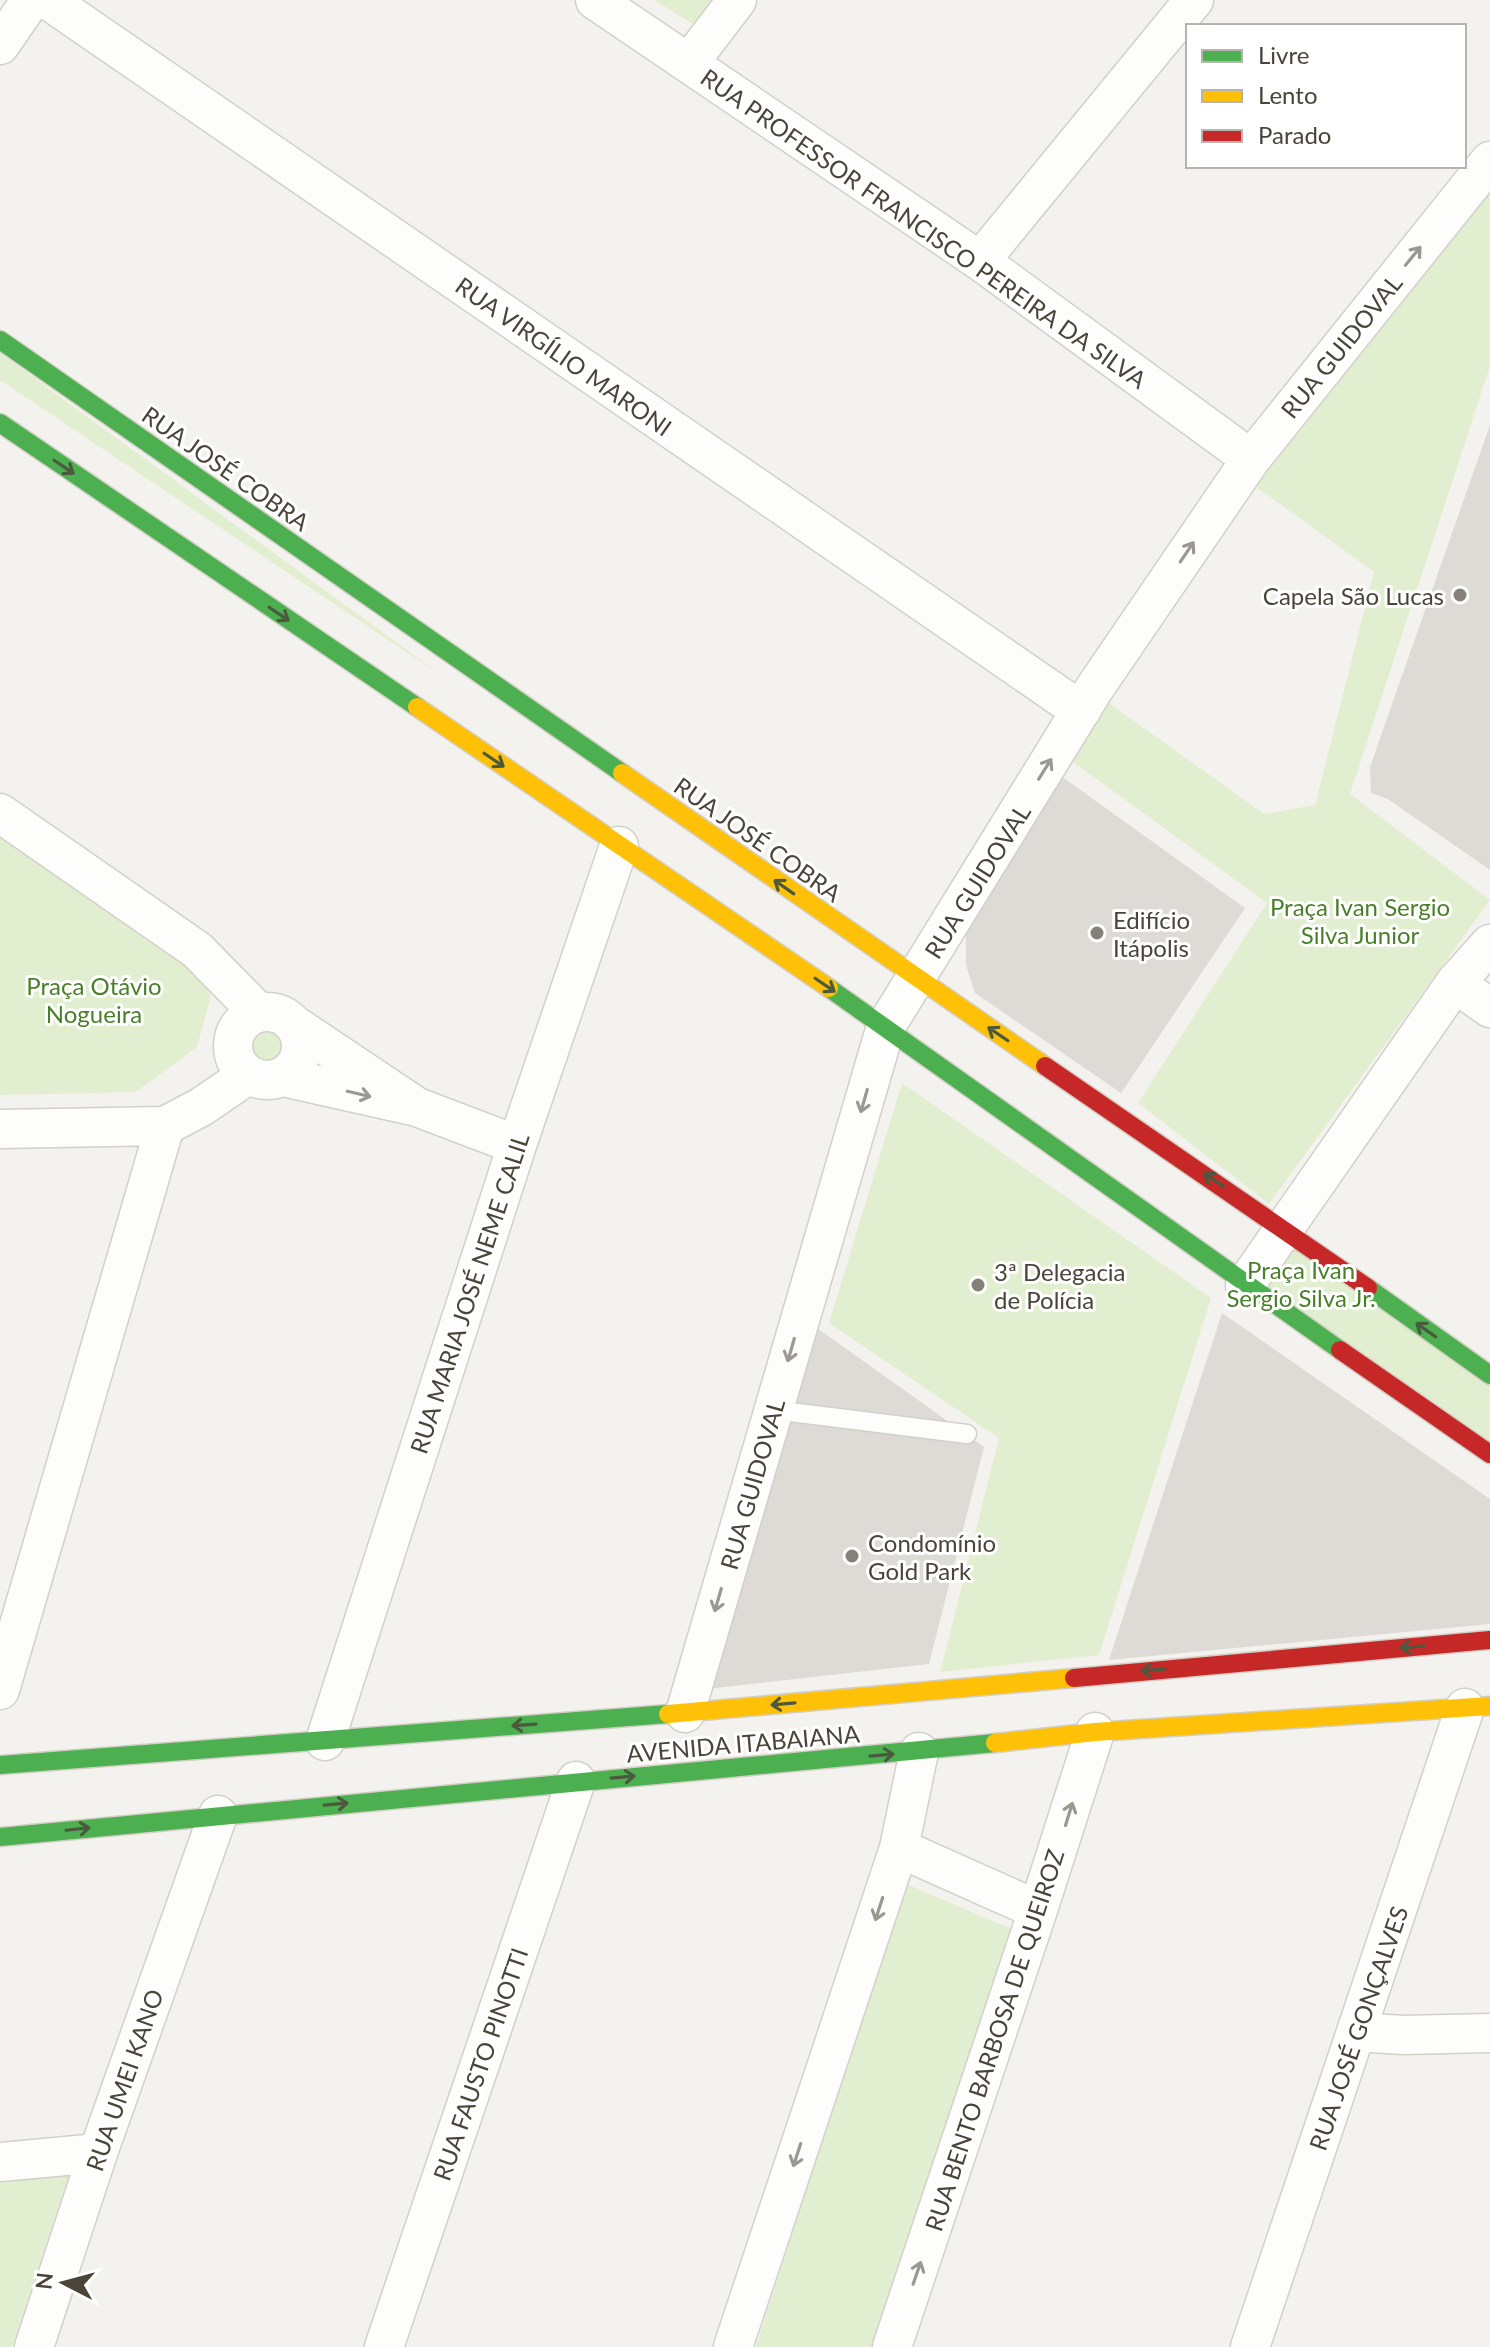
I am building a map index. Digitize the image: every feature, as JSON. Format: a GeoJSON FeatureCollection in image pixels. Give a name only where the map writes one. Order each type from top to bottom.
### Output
{"type":"FeatureCollection","features":[{"type":"Feature","properties":{"kind":"street"},"geometry":{"type":"LineString","coordinates":[[0,45],[31,0]]}},
{"type":"Feature","properties":{"kind":"street","name":"RUA VIRGÍLIO MARONI"},"geometry":{"type":"LineString","coordinates":[[48,0],[1081,711]]}},
{"type":"Feature","properties":{"kind":"street","name":"RUA PROFESSOR FRANCISCO PEREIRA DA SILVA"},"geometry":{"type":"LineString","coordinates":[[595,0],[980,261],[1251,459]]}},
{"type":"Feature","properties":{"kind":"street"},"geometry":{"type":"LineString","coordinates":[[689,63],[737,0]]}},
{"type":"Feature","properties":{"kind":"street"},"geometry":{"type":"LineString","coordinates":[[980,261],[1194,0]]}},
{"type":"Feature","properties":{"kind":"street","name":"RUA GUIDOVAL"},"geometry":{"type":"LineString","coordinates":[[685,1713],[886,1026],[1081,711],[1251,459],[1490,161]]}},
{"type":"Feature","properties":{"kind":"street","name":"RUA JOSÉ COBRA"},"geometry":{"type":"LineString","coordinates":[[0,340],[917,979],[1284,1228],[1490,1375]]}},
{"type":"Feature","properties":{"kind":"street"},"geometry":{"type":"LineString","coordinates":[[0,423],[886,1026],[1245,1285],[1490,1454]]}},
{"type":"Feature","properties":{"kind":"street"},"geometry":{"type":"LineString","coordinates":[[0,813],[197,950],[258,1012]]}},
{"type":"Feature","properties":{"kind":"street","name":"RUA MARIA JOSÉ NEME CALIL"},"geometry":{"type":"LineString","coordinates":[[325,1741],[517,1145],[619,846]]}},
{"type":"Feature","properties":{"kind":"street"},"geometry":{"type":"LineString","coordinates":[[1245,1285],[1455,983],[1490,944]]}},
{"type":"Feature","properties":{"kind":"street"},"geometry":{"type":"LineString","coordinates":[[1455,983],[1490,1008]]}},
{"type":"Feature","properties":{"kind":"street"},"geometry":{"type":"LineString","coordinates":[[417,1107],[279,1013],[258,1012],[240,1025],[233,1046],[235,1057],[265,1076],[417,1107],[517,1145]]}},
{"type":"Feature","properties":{"kind":"street"},"geometry":{"type":"LineString","coordinates":[[0,1129],[165,1126],[299,1061],[301,1037],[296,1026]]}},
{"type":"Feature","properties":{"kind":"street"},"geometry":{"type":"LineString","coordinates":[[0,1690],[165,1126]]}},
{"type":"Feature","properties":{"kind":"street","name":"AVENIDA ITABAIANA"},"geometry":{"type":"LineString","coordinates":[[0,1765],[685,1713],[1490,1640]]}},
{"type":"Feature","properties":{"kind":"street","name":"AVENIDA ITABAIANA"},"geometry":{"type":"LineString","coordinates":[[0,1837],[576,1781],[919,1752],[1095,1732],[1478,1707]]}},
{"type":"Feature","properties":{"kind":"street","name":"RUA JOSÉ GONÇALVES"},"geometry":{"type":"LineString","coordinates":[[1250,2347],[1357,2032],[1478,1707]]}},
{"type":"Feature","properties":{"kind":"street","name":"RUA BENTO BARBOSA DE QUEIROZ"},"geometry":{"type":"LineString","coordinates":[[892,2347],[1095,1732]]}},
{"type":"Feature","properties":{"kind":"street"},"geometry":{"type":"LineString","coordinates":[[733,2347],[899,1848],[919,1752]]}},
{"type":"Feature","properties":{"kind":"street","name":"RUA FAUSTO PINOTTI"},"geometry":{"type":"LineString","coordinates":[[384,2347],[576,1781]]}},
{"type":"Feature","properties":{"kind":"street","name":"RUA UMEI KANO"},"geometry":{"type":"LineString","coordinates":[[34,2347],[98,2153],[218,1815]]}},
{"type":"Feature","properties":{"kind":"street"},"geometry":{"type":"LineString","coordinates":[[899,1848],[1038,1910]]}},
{"type":"Feature","properties":{"kind":"street"},"geometry":{"type":"LineString","coordinates":[[1357,2032],[1403,2035],[1490,2033]]}},
{"type":"Feature","properties":{"kind":"street"},"geometry":{"type":"LineString","coordinates":[[0,2162],[98,2153]]}},
{"type":"Feature","properties":{"kind":"lane"},"geometry":{"type":"LineString","coordinates":[[774,1410],[967,1434]]}},
{"type":"Feature","properties":{"kind":"green space"},"geometry":{"type":"Polygon","coordinates":[[[654,0],[727,0],[704,31],[654,0]]]}},
{"type":"Feature","properties":{"kind":"green space","name":"Praça Ivan Sergio Silva Junior"},"geometry":{"type":"Polygon","coordinates":[[[1490,188],[1490,366],[1350,794],[1490,900],[1269,1204],[1138,1103],[1267,903],[1065,756],[1096,694],[1264,814],[1315,805],[1374,572],[1255,486],[1490,188]]]}},
{"type":"Feature","properties":{"kind":"green space"},"geometry":{"type":"Polygon","coordinates":[[[0,353],[445,678],[0,380],[0,353]]]}},
{"type":"Feature","properties":{"kind":"green space","name":"Praça Otávio Nogueira"},"geometry":{"type":"Polygon","coordinates":[[[0,825],[165,933],[211,996],[197,1047],[136,1092],[0,1095],[0,825]]]}},
{"type":"Feature","properties":{"kind":"green space"},"geometry":{"type":"Polygon","coordinates":[[[267,1019],[285,1027],[293,1045],[285,1063],[267,1071],[249,1063],[241,1045],[249,1027],[267,1019]]]}},
{"type":"Feature","properties":{"kind":"green space"},"geometry":{"type":"Polygon","coordinates":[[[902,1083],[1211,1298],[1099,1655],[940,1672],[999,1438],[829,1323],[902,1083]]]}},
{"type":"Feature","properties":{"kind":"green space","name":"Praça Ivan Sergio Silva Jr."},"geometry":{"type":"Polygon","coordinates":[[[1288,1240],[1490,1385],[1490,1448],[1257,1285],[1288,1240]]]}},
{"type":"Feature","properties":{"kind":"green space"},"geometry":{"type":"Polygon","coordinates":[[[904,1883],[1014,1930],[878,2347],[756,2347],[904,1883]]]}},
{"type":"Feature","properties":{"kind":"green space"},"geometry":{"type":"Polygon","coordinates":[[[73,2163],[12,2347],[0,2347],[0,2170],[73,2163]]]}},
{"type":"Feature","properties":{"kind":"building","name":"Capela São Lucas"},"geometry":{"type":"Polygon","coordinates":[[[1490,425],[1490,870],[1388,799],[1371,793],[1370,767],[1490,425]]]}},
{"type":"Feature","properties":{"kind":"building","name":"Edifício Itápolis"},"geometry":{"type":"Polygon","coordinates":[[[1061,776],[1245,908],[1121,1093],[975,993],[966,965],[966,928],[1061,776]]]}},
{"type":"Feature","properties":{"kind":"building"},"geometry":{"type":"Polygon","coordinates":[[[1222,1313],[1490,1499],[1490,1624],[1109,1660],[1222,1313]]]}},
{"type":"Feature","properties":{"kind":"building","name":"Condomínio Gold Park"},"geometry":{"type":"Polygon","coordinates":[[[817,1328],[984,1447],[929,1664],[707,1689],[817,1328]]]}},
{"type":"Feature","properties":{"kind":"traffic: fast"},"geometry":{"type":"LineString","coordinates":[[0,340],[622,773]]}},
{"type":"Feature","properties":{"kind":"traffic: fast"},"geometry":{"type":"LineString","coordinates":[[0,423],[417,707]]}},
{"type":"Feature","properties":{"kind":"traffic: fast"},"geometry":{"type":"LineString","coordinates":[[829,988],[1340,1350]]}},
{"type":"Feature","properties":{"kind":"traffic: fast"},"geometry":{"type":"LineString","coordinates":[[1368,1288],[1490,1375]]}},
{"type":"Feature","properties":{"kind":"traffic: fast"},"geometry":{"type":"LineString","coordinates":[[0,1765],[668,1714]]}},
{"type":"Feature","properties":{"kind":"traffic: fast"},"geometry":{"type":"LineString","coordinates":[[0,1837],[995,1743]]}},
{"type":"Feature","properties":{"kind":"traffic: slow"},"geometry":{"type":"LineString","coordinates":[[417,707],[829,988]]}},
{"type":"Feature","properties":{"kind":"traffic: slow"},"geometry":{"type":"LineString","coordinates":[[622,773],[1045,1066]]}},
{"type":"Feature","properties":{"kind":"traffic: slow"},"geometry":{"type":"LineString","coordinates":[[668,1714],[1074,1678]]}},
{"type":"Feature","properties":{"kind":"traffic: slow"},"geometry":{"type":"LineString","coordinates":[[995,1743],[1095,1732],[1490,1706]]}},
{"type":"Feature","properties":{"kind":"traffic: jam"},"geometry":{"type":"LineString","coordinates":[[1045,1066],[1368,1288]]}},
{"type":"Feature","properties":{"kind":"traffic: jam"},"geometry":{"type":"LineString","coordinates":[[1340,1350],[1490,1454]]}},
{"type":"Feature","properties":{"kind":"traffic: jam"},"geometry":{"type":"LineString","coordinates":[[1074,1678],[1490,1640]]}},
{"type":"Feature","properties":{"kind":"place","name":"Capela São Lucas"},"geometry":{"type":"Point","coordinates":[1460,595]}},
{"type":"Feature","properties":{"kind":"place","name":"Edifício Itápolis"},"geometry":{"type":"Point","coordinates":[1097,933]}},
{"type":"Feature","properties":{"kind":"place","name":"3ª Delegacia de Polícia"},"geometry":{"type":"Point","coordinates":[978,1285]}},
{"type":"Feature","properties":{"kind":"place","name":"Condomínio Gold Park"},"geometry":{"type":"Point","coordinates":[852,1556]}}]}
